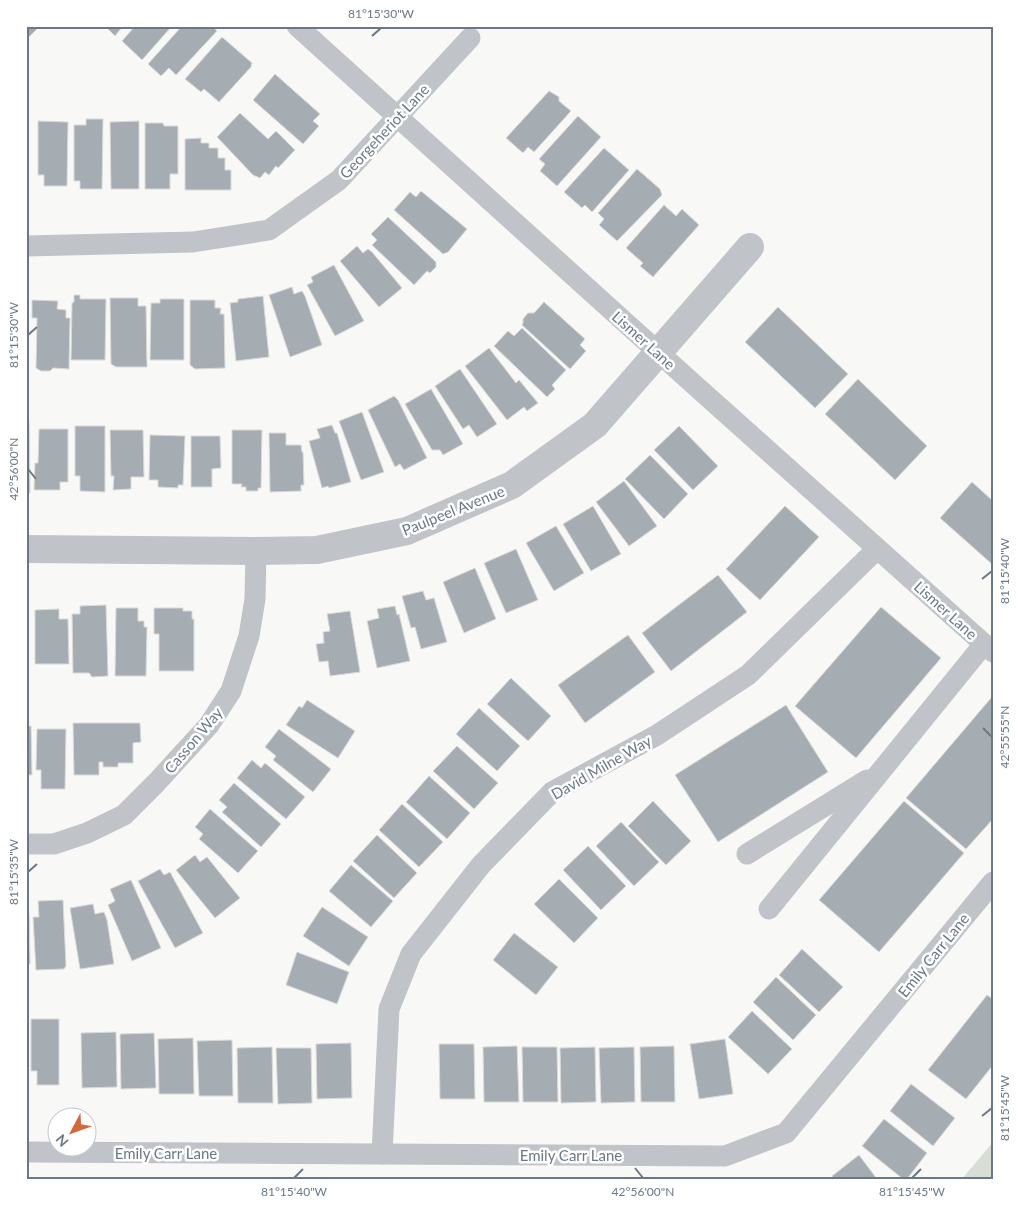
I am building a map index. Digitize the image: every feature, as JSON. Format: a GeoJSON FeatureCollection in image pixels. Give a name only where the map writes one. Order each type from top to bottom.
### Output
{"type":"FeatureCollection","features":[{"type":"Feature","properties":{"kind":"street","name":"Lismer Lane"},"geometry":{"type":"LineString","coordinates":[[297,26],[988,648]]}},
{"type":"Feature","properties":{"kind":"street","name":"Georgeheriot Lane"},"geometry":{"type":"LineString","coordinates":[[26,246],[193,242],[269,230],[339,180],[470,38]]}},
{"type":"Feature","properties":{"kind":"street","name":"Paulpeel Avenue"},"geometry":{"type":"LineString","coordinates":[[26,549],[317,550],[407,531],[512,485],[595,425],[750,246]]}},
{"type":"Feature","properties":{"kind":"street","name":"David Milne Way"},"geometry":{"type":"LineString","coordinates":[[382,1154],[389,1009],[411,954],[481,865],[552,792],[657,735],[748,675],[877,549]]}},
{"type":"Feature","properties":{"kind":"street","name":"Casson Way"},"geometry":{"type":"LineString","coordinates":[[26,844],[54,844],[86,833],[124,815],[209,725],[231,691],[249,636],[255,599],[256,551]]}},
{"type":"Feature","properties":{"kind":"street"},"geometry":{"type":"LineString","coordinates":[[769,909],[880,772],[988,648]]}},
{"type":"Feature","properties":{"kind":"street"},"geometry":{"type":"LineString","coordinates":[[747,854],[880,772]]}},
{"type":"Feature","properties":{"kind":"street","name":"Emily Carr Lane"},"geometry":{"type":"LineString","coordinates":[[26,1152],[725,1156],[786,1132],[993,882]]}},
{"type":"Feature","properties":{"kind":"shaded area"},"geometry":{"type":"Polygon","coordinates":[[[993,1142],[993,1179],[962,1179],[993,1142]]]}},
{"type":"Feature","properties":{"kind":"building"},"geometry":{"type":"Polygon","coordinates":[[[26,26],[40,26],[26,40],[26,26]]]}},
{"type":"Feature","properties":{"kind":"building"},"geometry":{"type":"Polygon","coordinates":[[[105,26],[123,26],[115,36],[105,26]]]}},
{"type":"Feature","properties":{"kind":"building"},"geometry":{"type":"Polygon","coordinates":[[[135,26],[172,26],[142,60],[122,41],[135,26]]]}},
{"type":"Feature","properties":{"kind":"building"},"geometry":{"type":"Polygon","coordinates":[[[182,26],[212,26],[217,31],[176,75],[169,68],[161,76],[148,64],[182,26]]]}},
{"type":"Feature","properties":{"kind":"building"},"geometry":{"type":"Polygon","coordinates":[[[222,37],[252,63],[251,67],[219,102],[204,89],[201,92],[185,79],[222,37]]]}},
{"type":"Feature","properties":{"kind":"building"},"geometry":{"type":"Polygon","coordinates":[[[275,74],[320,114],[313,121],[319,126],[303,144],[253,100],[275,74]]]}},
{"type":"Feature","properties":{"kind":"building"},"geometry":{"type":"Polygon","coordinates":[[[549,91],[559,97],[559,101],[571,111],[534,152],[528,147],[523,153],[506,138],[549,91]]]}},
{"type":"Feature","properties":{"kind":"building"},"geometry":{"type":"Polygon","coordinates":[[[240,113],[268,139],[276,131],[295,150],[278,168],[276,166],[269,175],[265,172],[260,178],[253,175],[217,137],[240,113]]]}},
{"type":"Feature","properties":{"kind":"building"},"geometry":{"type":"Polygon","coordinates":[[[578,116],[601,137],[557,186],[540,171],[545,164],[539,159],[578,116]]]}},
{"type":"Feature","properties":{"kind":"building"},"geometry":{"type":"Polygon","coordinates":[[[86,119],[103,119],[102,189],[80,189],[80,181],[74,181],[74,125],[86,125],[86,119]]]}},
{"type":"Feature","properties":{"kind":"building"},"geometry":{"type":"Polygon","coordinates":[[[38,121],[68,122],[67,186],[44,186],[44,175],[38,175],[38,121]]]}},
{"type":"Feature","properties":{"kind":"building"},"geometry":{"type":"Polygon","coordinates":[[[139,121],[139,189],[111,189],[110,122],[139,121]]]}},
{"type":"Feature","properties":{"kind":"building"},"geometry":{"type":"Polygon","coordinates":[[[145,123],[163,123],[164,126],[178,126],[178,174],[170,174],[170,189],[145,189],[145,123]]]}},
{"type":"Feature","properties":{"kind":"building"},"geometry":{"type":"Polygon","coordinates":[[[201,138],[201,143],[209,143],[209,148],[218,148],[218,158],[225,158],[225,170],[231,170],[231,190],[185,190],[185,139],[201,138]]]}},
{"type":"Feature","properties":{"kind":"building"},"geometry":{"type":"Polygon","coordinates":[[[604,148],[629,170],[592,212],[585,205],[582,208],[564,192],[604,148]]]}},
{"type":"Feature","properties":{"kind":"building"},"geometry":{"type":"Polygon","coordinates":[[[637,169],[660,189],[662,195],[617,241],[599,225],[604,219],[598,213],[637,169]]]}},
{"type":"Feature","properties":{"kind":"building"},"geometry":{"type":"Polygon","coordinates":[[[421,191],[467,229],[448,252],[443,254],[394,210],[410,192],[416,197],[421,191]]]}},
{"type":"Feature","properties":{"kind":"building"},"geometry":{"type":"Polygon","coordinates":[[[664,205],[676,216],[682,209],[699,225],[653,277],[640,266],[643,263],[626,248],[664,205]]]}},
{"type":"Feature","properties":{"kind":"building"},"geometry":{"type":"Polygon","coordinates":[[[388,217],[436,262],[436,267],[430,273],[427,271],[414,285],[372,245],[377,240],[371,234],[388,217]]]}},
{"type":"Feature","properties":{"kind":"building"},"geometry":{"type":"Polygon","coordinates":[[[357,246],[363,253],[368,249],[372,252],[402,288],[379,307],[340,261],[357,246]]]}},
{"type":"Feature","properties":{"kind":"building"},"geometry":{"type":"Polygon","coordinates":[[[334,265],[364,321],[335,336],[307,285],[313,282],[311,277],[334,265]]]}},
{"type":"Feature","properties":{"kind":"building"},"geometry":{"type":"Polygon","coordinates":[[[292,287],[294,294],[302,291],[305,296],[322,345],[290,357],[269,295],[292,287]]]}},
{"type":"Feature","properties":{"kind":"building"},"geometry":{"type":"Polygon","coordinates":[[[74,295],[80,295],[80,299],[106,299],[105,360],[71,360],[72,303],[74,302],[74,295]]]}},
{"type":"Feature","properties":{"kind":"building"},"geometry":{"type":"Polygon","coordinates":[[[263,296],[269,357],[236,361],[230,303],[238,302],[238,299],[263,296]]]}},
{"type":"Feature","properties":{"kind":"building"},"geometry":{"type":"Polygon","coordinates":[[[110,298],[138,298],[138,306],[146,306],[147,367],[116,367],[111,364],[110,298]]]}},
{"type":"Feature","properties":{"kind":"building"},"geometry":{"type":"Polygon","coordinates":[[[160,299],[184,299],[184,360],[150,360],[151,303],[160,303],[160,299]]]}},
{"type":"Feature","properties":{"kind":"building"},"geometry":{"type":"Polygon","coordinates":[[[32,300],[58,301],[57,309],[66,310],[66,318],[70,318],[69,369],[53,368],[50,371],[41,371],[36,368],[37,318],[32,318],[32,300]]]}},
{"type":"Feature","properties":{"kind":"building"},"geometry":{"type":"Polygon","coordinates":[[[190,300],[215,300],[215,308],[221,308],[220,314],[224,314],[225,368],[195,369],[190,365],[190,300]]]}},
{"type":"Feature","properties":{"kind":"building"},"geometry":{"type":"Polygon","coordinates":[[[544,302],[585,339],[580,345],[586,351],[570,369],[522,325],[523,319],[528,313],[534,313],[544,302]]]}},
{"type":"Feature","properties":{"kind":"building"},"geometry":{"type":"Polygon","coordinates":[[[778,307],[848,374],[815,408],[745,342],[778,307]]]}},
{"type":"Feature","properties":{"kind":"building"},"geometry":{"type":"Polygon","coordinates":[[[522,328],[566,370],[552,385],[555,389],[547,397],[494,346],[508,331],[514,336],[522,328]]]}},
{"type":"Feature","properties":{"kind":"building"},"geometry":{"type":"Polygon","coordinates":[[[489,348],[516,383],[519,380],[538,403],[527,411],[524,407],[507,420],[465,366],[489,348]]]}},
{"type":"Feature","properties":{"kind":"building"},"geometry":{"type":"Polygon","coordinates":[[[460,369],[497,424],[477,437],[469,425],[463,429],[435,386],[460,369]]]}},
{"type":"Feature","properties":{"kind":"building"},"geometry":{"type":"Polygon","coordinates":[[[858,379],[927,446],[895,480],[825,414],[858,379]]]}},
{"type":"Feature","properties":{"kind":"building"},"geometry":{"type":"Polygon","coordinates":[[[431,389],[463,444],[443,455],[440,450],[432,450],[405,404],[431,389]]]}},
{"type":"Feature","properties":{"kind":"building"},"geometry":{"type":"Polygon","coordinates":[[[394,396],[398,400],[427,458],[404,470],[400,464],[395,467],[368,410],[394,396]]]}},
{"type":"Feature","properties":{"kind":"building"},"geometry":{"type":"Polygon","coordinates":[[[362,412],[384,472],[361,480],[339,421],[362,412]]]}},
{"type":"Feature","properties":{"kind":"building"},"geometry":{"type":"Polygon","coordinates":[[[26,421],[29,421],[30,493],[26,493],[26,421]]]}},
{"type":"Feature","properties":{"kind":"building"},"geometry":{"type":"Polygon","coordinates":[[[332,425],[335,433],[337,433],[351,482],[322,488],[309,441],[320,438],[317,429],[332,425]]]}},
{"type":"Feature","properties":{"kind":"building"},"geometry":{"type":"Polygon","coordinates":[[[75,426],[105,426],[105,492],[80,491],[80,476],[75,476],[75,426]]]}},
{"type":"Feature","properties":{"kind":"building"},"geometry":{"type":"Polygon","coordinates":[[[679,426],[718,466],[693,490],[654,450],[679,426]]]}},
{"type":"Feature","properties":{"kind":"building"},"geometry":{"type":"Polygon","coordinates":[[[39,429],[68,429],[68,482],[60,482],[60,490],[34,490],[35,463],[38,463],[39,429]]]}},
{"type":"Feature","properties":{"kind":"building"},"geometry":{"type":"Polygon","coordinates":[[[110,430],[143,430],[144,477],[131,477],[131,489],[113,490],[114,476],[111,476],[110,430]]]}},
{"type":"Feature","properties":{"kind":"building"},"geometry":{"type":"Polygon","coordinates":[[[232,430],[262,430],[261,488],[258,488],[258,491],[246,491],[246,487],[241,487],[242,484],[232,484],[232,430]]]}},
{"type":"Feature","properties":{"kind":"building"},"geometry":{"type":"Polygon","coordinates":[[[269,433],[286,433],[286,445],[301,445],[304,485],[301,485],[301,491],[270,492],[269,433]]]}},
{"type":"Feature","properties":{"kind":"building"},"geometry":{"type":"Polygon","coordinates":[[[150,435],[185,436],[183,485],[178,485],[178,488],[158,487],[158,480],[149,480],[150,435]]]}},
{"type":"Feature","properties":{"kind":"building"},"geometry":{"type":"Polygon","coordinates":[[[191,436],[220,436],[221,468],[212,469],[212,487],[191,487],[191,436]]]}},
{"type":"Feature","properties":{"kind":"building"},"geometry":{"type":"Polygon","coordinates":[[[650,455],[688,494],[664,519],[625,479],[650,455]]]}},
{"type":"Feature","properties":{"kind":"building"},"geometry":{"type":"Polygon","coordinates":[[[624,481],[657,526],[629,546],[596,502],[624,481]]]}},
{"type":"Feature","properties":{"kind":"building"},"geometry":{"type":"Polygon","coordinates":[[[972,482],[993,501],[993,565],[940,518],[972,482]]]}},
{"type":"Feature","properties":{"kind":"building"},"geometry":{"type":"Polygon","coordinates":[[[593,506],[621,554],[591,571],[563,524],[593,506]]]}},
{"type":"Feature","properties":{"kind":"building"},"geometry":{"type":"Polygon","coordinates":[[[785,506],[819,537],[760,600],[726,569],[785,506]]]}},
{"type":"Feature","properties":{"kind":"building"},"geometry":{"type":"Polygon","coordinates":[[[556,526],[584,573],[554,591],[526,543],[556,526]]]}},
{"type":"Feature","properties":{"kind":"building"},"geometry":{"type":"Polygon","coordinates":[[[516,549],[538,600],[506,613],[484,563],[516,549]]]}},
{"type":"Feature","properties":{"kind":"building"},"geometry":{"type":"Polygon","coordinates":[[[475,568],[496,619],[464,633],[443,582],[475,568]]]}},
{"type":"Feature","properties":{"kind":"building"},"geometry":{"type":"Polygon","coordinates":[[[718,575],[747,612],[671,671],[642,633],[718,575]]]}},
{"type":"Feature","properties":{"kind":"building"},"geometry":{"type":"Polygon","coordinates":[[[423,591],[426,600],[434,598],[447,642],[421,649],[415,627],[411,628],[402,596],[423,591]]]}},
{"type":"Feature","properties":{"kind":"building"},"geometry":{"type":"Polygon","coordinates":[[[106,605],[108,676],[92,677],[89,673],[73,673],[72,614],[80,614],[80,606],[106,605]]]}},
{"type":"Feature","properties":{"kind":"building"},"geometry":{"type":"Polygon","coordinates":[[[395,606],[397,615],[399,614],[410,661],[377,668],[367,621],[379,618],[377,609],[395,606]]]}},
{"type":"Feature","properties":{"kind":"building"},"geometry":{"type":"Polygon","coordinates":[[[881,607],[941,658],[856,758],[795,706],[881,607]]]}},
{"type":"Feature","properties":{"kind":"building"},"geometry":{"type":"Polygon","coordinates":[[[26,608],[28,608],[28,675],[26,677],[26,608]]]}},
{"type":"Feature","properties":{"kind":"building"},"geometry":{"type":"Polygon","coordinates":[[[116,608],[138,608],[138,621],[144,621],[144,627],[147,627],[146,676],[115,676],[116,608]]]}},
{"type":"Feature","properties":{"kind":"building"},"geometry":{"type":"Polygon","coordinates":[[[154,608],[183,608],[183,611],[192,611],[192,619],[194,619],[194,671],[159,671],[159,634],[154,634],[154,608]]]}},
{"type":"Feature","properties":{"kind":"building"},"geometry":{"type":"Polygon","coordinates":[[[59,609],[59,619],[68,619],[69,664],[35,664],[35,610],[59,609]]]}},
{"type":"Feature","properties":{"kind":"building"},"geometry":{"type":"Polygon","coordinates":[[[350,611],[360,672],[330,676],[328,661],[319,662],[316,644],[324,643],[323,632],[330,631],[327,614],[350,611]]]}},
{"type":"Feature","properties":{"kind":"building"},"geometry":{"type":"Polygon","coordinates":[[[628,635],[655,672],[585,723],[558,685],[628,635]]]}},
{"type":"Feature","properties":{"kind":"building"},"geometry":{"type":"Polygon","coordinates":[[[511,678],[551,716],[528,741],[487,704],[511,678]]]}},
{"type":"Feature","properties":{"kind":"building"},"geometry":{"type":"Polygon","coordinates":[[[991,698],[993,699],[993,819],[966,849],[906,798],[991,698]]]}},
{"type":"Feature","properties":{"kind":"building"},"geometry":{"type":"Polygon","coordinates":[[[307,700],[355,731],[338,758],[286,725],[299,706],[302,708],[307,700]]]}},
{"type":"Feature","properties":{"kind":"building"},"geometry":{"type":"Polygon","coordinates":[[[786,705],[828,772],[718,842],[675,775],[786,705]]]}},
{"type":"Feature","properties":{"kind":"building"},"geometry":{"type":"Polygon","coordinates":[[[479,708],[520,746],[497,771],[456,734],[479,708]]]}},
{"type":"Feature","properties":{"kind":"building"},"geometry":{"type":"Polygon","coordinates":[[[73,723],[140,723],[141,742],[133,743],[133,763],[118,763],[118,767],[103,767],[103,762],[99,762],[99,775],[74,775],[73,723]]]}},
{"type":"Feature","properties":{"kind":"building"},"geometry":{"type":"Polygon","coordinates":[[[26,726],[31,726],[32,775],[26,775],[26,726]]]}},
{"type":"Feature","properties":{"kind":"building"},"geometry":{"type":"Polygon","coordinates":[[[37,729],[66,729],[65,789],[41,789],[41,770],[36,770],[37,729]]]}},
{"type":"Feature","properties":{"kind":"building"},"geometry":{"type":"Polygon","coordinates":[[[279,729],[331,769],[313,792],[273,760],[276,756],[265,747],[279,729]]]}},
{"type":"Feature","properties":{"kind":"building"},"geometry":{"type":"Polygon","coordinates":[[[457,746],[498,783],[474,809],[433,771],[457,746]]]}},
{"type":"Feature","properties":{"kind":"building"},"geometry":{"type":"Polygon","coordinates":[[[252,760],[261,768],[265,763],[305,797],[286,819],[237,778],[252,760]]]}},
{"type":"Feature","properties":{"kind":"building"},"geometry":{"type":"Polygon","coordinates":[[[429,776],[470,813],[447,839],[406,802],[429,776]]]}},
{"type":"Feature","properties":{"kind":"building"},"geometry":{"type":"Polygon","coordinates":[[[234,783],[281,824],[261,847],[222,812],[227,807],[219,800],[234,783]]]}},
{"type":"Feature","properties":{"kind":"building"},"geometry":{"type":"Polygon","coordinates":[[[653,801],[691,841],[666,865],[628,826],[653,801]]]}},
{"type":"Feature","properties":{"kind":"building"},"geometry":{"type":"Polygon","coordinates":[[[904,801],[964,853],[879,952],[819,900],[904,801]]]}},
{"type":"Feature","properties":{"kind":"building"},"geometry":{"type":"Polygon","coordinates":[[[402,804],[443,842],[419,867],[379,830],[402,804]]]}},
{"type":"Feature","properties":{"kind":"building"},"geometry":{"type":"Polygon","coordinates":[[[210,809],[258,851],[238,873],[199,839],[203,834],[195,827],[210,809]]]}},
{"type":"Feature","properties":{"kind":"building"},"geometry":{"type":"Polygon","coordinates":[[[621,822],[659,862],[634,886],[596,846],[621,822]]]}},
{"type":"Feature","properties":{"kind":"building"},"geometry":{"type":"Polygon","coordinates":[[[377,835],[417,873],[394,898],[353,861],[377,835]]]}},
{"type":"Feature","properties":{"kind":"building"},"geometry":{"type":"Polygon","coordinates":[[[588,846],[626,886],[601,910],[563,870],[588,846]]]}},
{"type":"Feature","properties":{"kind":"building"},"geometry":{"type":"Polygon","coordinates":[[[195,855],[200,862],[207,857],[240,898],[215,918],[176,870],[195,855]]]}},
{"type":"Feature","properties":{"kind":"building"},"geometry":{"type":"Polygon","coordinates":[[[351,865],[393,901],[371,927],[329,891],[351,865]]]}},
{"type":"Feature","properties":{"kind":"building"},"geometry":{"type":"Polygon","coordinates":[[[160,869],[164,875],[170,872],[203,933],[175,948],[138,881],[160,869]]]}},
{"type":"Feature","properties":{"kind":"building"},"geometry":{"type":"Polygon","coordinates":[[[559,879],[598,918],[574,943],[534,904],[559,879]]]}},
{"type":"Feature","properties":{"kind":"building"},"geometry":{"type":"Polygon","coordinates":[[[131,880],[161,948],[132,961],[108,905],[115,901],[110,889],[131,880]]]}},
{"type":"Feature","properties":{"kind":"building"},"geometry":{"type":"Polygon","coordinates":[[[63,900],[66,966],[64,969],[36,970],[33,917],[39,917],[38,901],[63,900]]]}},
{"type":"Feature","properties":{"kind":"building"},"geometry":{"type":"Polygon","coordinates":[[[93,904],[95,914],[104,912],[107,920],[114,964],[80,969],[70,908],[93,904]]]}},
{"type":"Feature","properties":{"kind":"building"},"geometry":{"type":"Polygon","coordinates":[[[322,907],[368,937],[349,966],[303,936],[322,907]]]}},
{"type":"Feature","properties":{"kind":"building"},"geometry":{"type":"Polygon","coordinates":[[[26,914],[29,914],[30,964],[26,964],[26,914]]]}},
{"type":"Feature","properties":{"kind":"building"},"geometry":{"type":"Polygon","coordinates":[[[514,933],[558,967],[536,995],[493,960],[514,933]]]}},
{"type":"Feature","properties":{"kind":"building"},"geometry":{"type":"Polygon","coordinates":[[[802,949],[843,987],[819,1012],[779,975],[802,949]]]}},
{"type":"Feature","properties":{"kind":"building"},"geometry":{"type":"Polygon","coordinates":[[[297,952],[349,972],[337,1004],[286,985],[297,952]]]}},
{"type":"Feature","properties":{"kind":"building"},"geometry":{"type":"Polygon","coordinates":[[[776,977],[816,1015],[793,1040],[753,1002],[776,977]]]}},
{"type":"Feature","properties":{"kind":"building"},"geometry":{"type":"Polygon","coordinates":[[[987,995],[993,999],[993,1065],[966,1099],[928,1070],[987,995]]]}},
{"type":"Feature","properties":{"kind":"building"},"geometry":{"type":"Polygon","coordinates":[[[752,1011],[792,1049],[768,1074],[728,1037],[752,1011]]]}},
{"type":"Feature","properties":{"kind":"building"},"geometry":{"type":"Polygon","coordinates":[[[31,1019],[59,1019],[59,1085],[37,1085],[37,1071],[31,1071],[31,1019]]]}},
{"type":"Feature","properties":{"kind":"building"},"geometry":{"type":"Polygon","coordinates":[[[116,1032],[117,1087],[82,1088],[81,1033],[116,1032]]]}},
{"type":"Feature","properties":{"kind":"building"},"geometry":{"type":"Polygon","coordinates":[[[154,1033],[156,1088],[121,1089],[120,1034],[154,1033]]]}},
{"type":"Feature","properties":{"kind":"building"},"geometry":{"type":"Polygon","coordinates":[[[193,1038],[194,1094],[159,1094],[158,1039],[193,1038]]]}},
{"type":"Feature","properties":{"kind":"building"},"geometry":{"type":"Polygon","coordinates":[[[725,1039],[733,1094],[699,1099],[690,1044],[725,1039]]]}},
{"type":"Feature","properties":{"kind":"building"},"geometry":{"type":"Polygon","coordinates":[[[232,1040],[233,1096],[199,1096],[197,1041],[232,1040]]]}},
{"type":"Feature","properties":{"kind":"building"},"geometry":{"type":"Polygon","coordinates":[[[351,1043],[352,1098],[317,1099],[316,1044],[351,1043]]]}},
{"type":"Feature","properties":{"kind":"building"},"geometry":{"type":"Polygon","coordinates":[[[439,1044],[474,1044],[475,1099],[440,1099],[439,1044]]]}},
{"type":"Feature","properties":{"kind":"building"},"geometry":{"type":"Polygon","coordinates":[[[517,1046],[519,1102],[484,1102],[483,1047],[517,1046]]]}},
{"type":"Feature","properties":{"kind":"building"},"geometry":{"type":"Polygon","coordinates":[[[674,1046],[675,1102],[641,1102],[640,1047],[674,1046]]]}},
{"type":"Feature","properties":{"kind":"building"},"geometry":{"type":"Polygon","coordinates":[[[272,1047],[273,1103],[238,1103],[237,1048],[272,1047]]]}},
{"type":"Feature","properties":{"kind":"building"},"geometry":{"type":"Polygon","coordinates":[[[522,1047],[557,1047],[558,1102],[523,1102],[522,1047]]]}},
{"type":"Feature","properties":{"kind":"building"},"geometry":{"type":"Polygon","coordinates":[[[595,1047],[596,1102],[561,1103],[560,1048],[595,1047]]]}},
{"type":"Feature","properties":{"kind":"building"},"geometry":{"type":"Polygon","coordinates":[[[634,1047],[635,1102],[601,1103],[599,1048],[634,1047]]]}},
{"type":"Feature","properties":{"kind":"building"},"geometry":{"type":"Polygon","coordinates":[[[276,1048],[311,1048],[312,1103],[278,1104],[276,1048]]]}},
{"type":"Feature","properties":{"kind":"building"},"geometry":{"type":"Polygon","coordinates":[[[911,1084],[955,1118],[933,1146],[890,1111],[911,1084]]]}},
{"type":"Feature","properties":{"kind":"building"},"geometry":{"type":"Polygon","coordinates":[[[884,1119],[927,1153],[907,1179],[903,1179],[862,1146],[884,1119]]]}},
{"type":"Feature","properties":{"kind":"building"},"geometry":{"type":"Polygon","coordinates":[[[859,1155],[877,1179],[834,1179],[832,1176],[859,1155]]]}}]}
